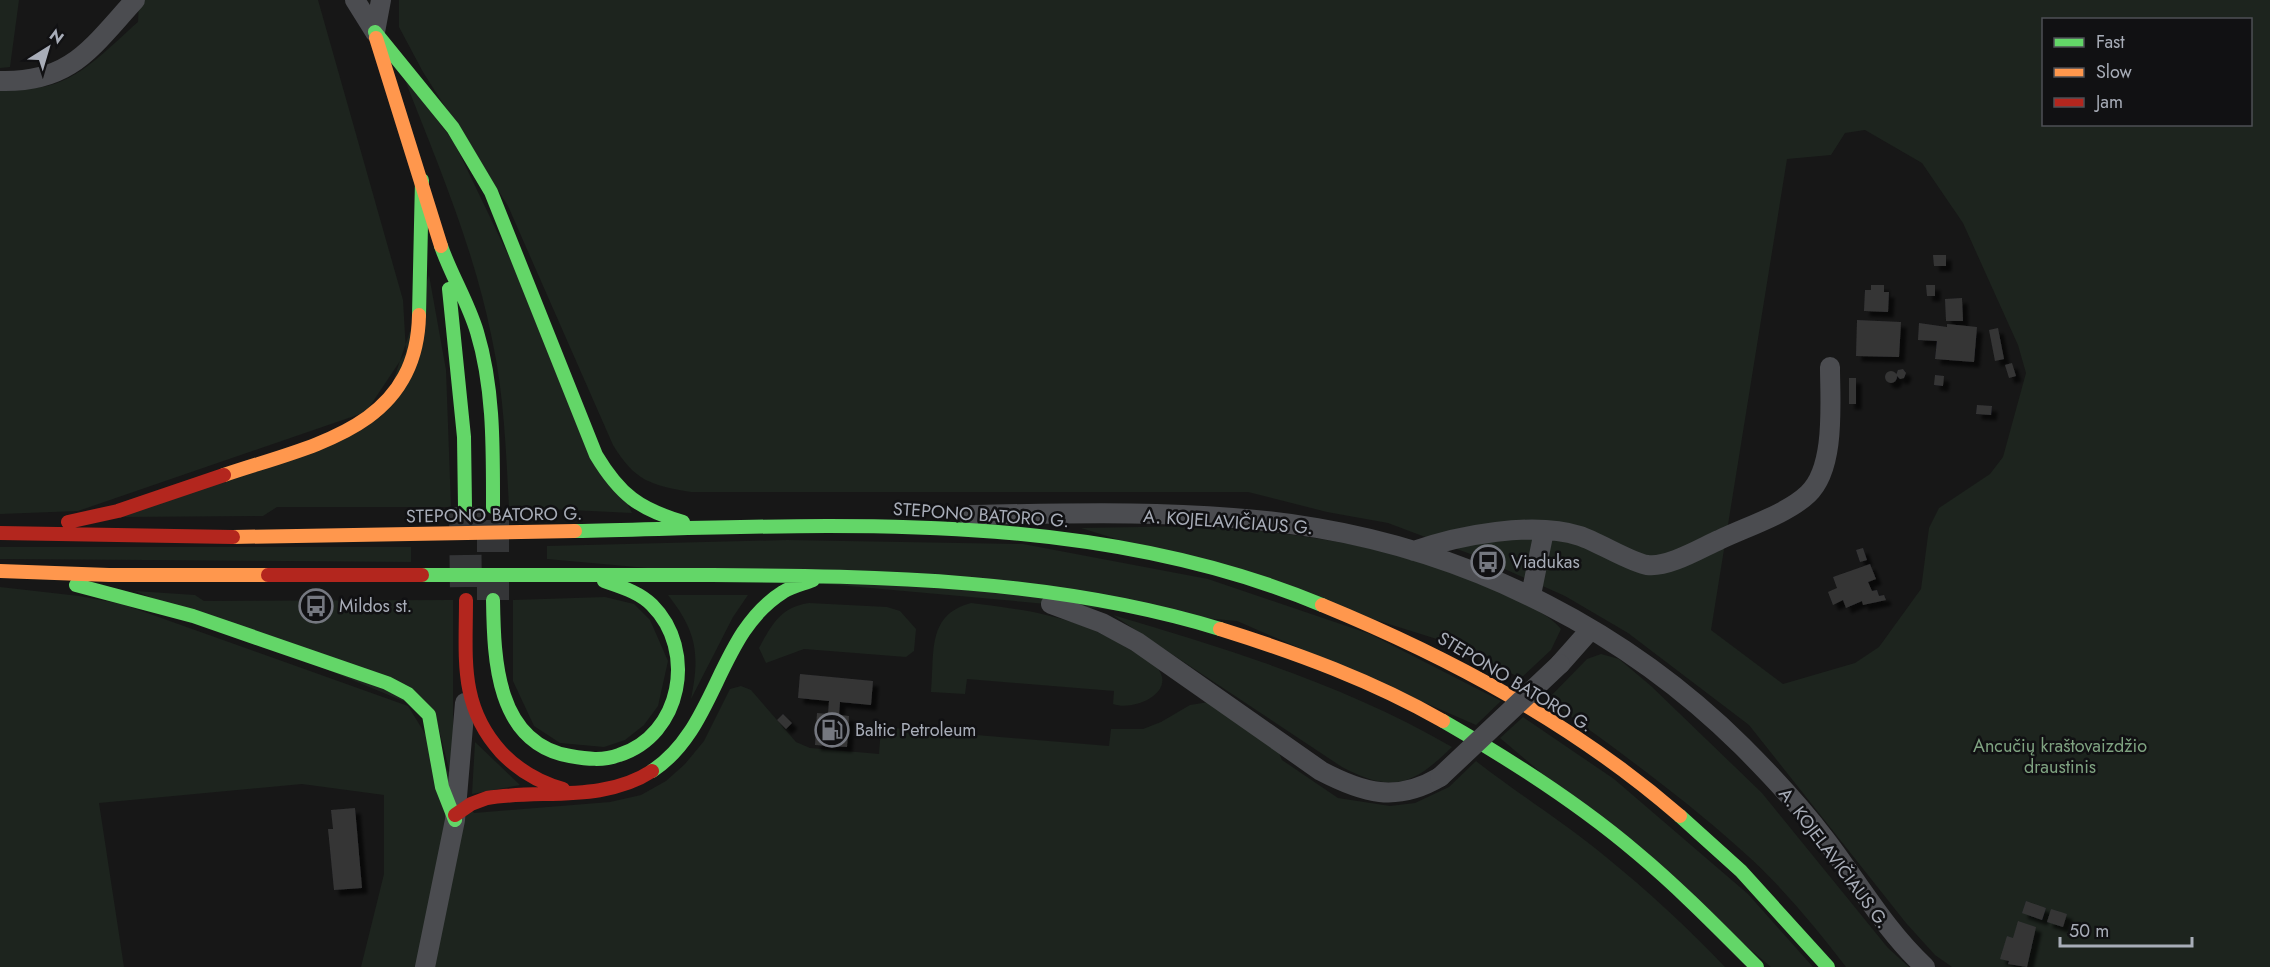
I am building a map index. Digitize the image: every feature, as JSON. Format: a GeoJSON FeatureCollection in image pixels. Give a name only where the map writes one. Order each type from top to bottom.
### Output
{"type":"FeatureCollection","features":[{"type":"Feature","properties":{"kind":"main road"},"geometry":{"type":"LineString","coordinates":[[375,32],[380,57],[422,180],[446,261],[476,330],[484,358],[493,442],[493,507]]}},
{"type":"Feature","properties":{"kind":"main road"},"geometry":{"type":"LineString","coordinates":[[375,32],[424,88],[476,162],[491,192],[596,455],[608,477],[630,501],[651,513],[710,530]]}},
{"type":"Feature","properties":{"kind":"main road"},"geometry":{"type":"LineString","coordinates":[[0,532],[75,521],[118,511],[280,457],[350,431],[366,421],[382,407],[406,375],[419,335],[422,180]]}},
{"type":"Feature","properties":{"kind":"main road"},"geometry":{"type":"LineString","coordinates":[[446,261],[464,437],[465,507]]}},
{"type":"Feature","properties":{"kind":"main road","name":"STEPONO BATORO G."},"geometry":{"type":"LineString","coordinates":[[0,532],[285,537],[835,526],[948,528],[1023,533],[1089,542],[1184,562],[1267,585],[1342,612],[1400,637],[1475,675],[1555,723],[1615,765],[1727,858],[1784,916],[1828,967]]}},
{"type":"Feature","properties":{"kind":"main road"},"geometry":{"type":"LineString","coordinates":[[0,570],[29,572],[837,575],[1010,588],[1134,607],[1198,622],[1316,661],[1387,691],[1456,728],[1512,762],[1622,838],[1702,909],[1757,967]]}},
{"type":"Feature","properties":{"kind":"main road"},"geometry":{"type":"LineString","coordinates":[[29,572],[193,616],[387,683],[408,694],[429,715],[442,787],[455,817],[471,803],[492,796],[577,792],[629,783],[653,771],[674,755],[691,733],[747,627],[762,607],[773,597],[791,588],[837,575]]}},
{"type":"Feature","properties":{"kind":"main road"},"geometry":{"type":"LineString","coordinates":[[493,600],[496,680],[506,706],[518,726],[537,744],[566,758],[597,760],[624,754],[648,739],[666,715],[677,687],[680,657],[675,633],[663,614],[641,595],[617,583],[574,575]]}},
{"type":"Feature","properties":{"kind":"main road"},"geometry":{"type":"LineString","coordinates":[[466,600],[466,682],[479,728],[502,754],[528,776],[550,786],[577,792]]}},
{"type":"Feature","properties":{"kind":"street"},"geometry":{"type":"LineString","coordinates":[[0,81],[24,82],[65,69],[83,56],[135,0]]}},
{"type":"Feature","properties":{"kind":"street"},"geometry":{"type":"LineString","coordinates":[[355,0],[375,32]]}},
{"type":"Feature","properties":{"kind":"street"},"geometry":{"type":"LineString","coordinates":[[375,32],[381,0]]}},
{"type":"Feature","properties":{"kind":"street"},"geometry":{"type":"LineString","coordinates":[[1414,551],[1438,542],[1510,531],[1544,531],[1577,536],[1647,565],[1677,560],[1798,502],[1816,485],[1828,453],[1830,367]]}},
{"type":"Feature","properties":{"kind":"street","name":"A. KOJELAVIČIAUS G."},"geometry":{"type":"LineString","coordinates":[[835,526],[948,516],[1050,513],[1194,517],[1316,528],[1414,551],[1473,570],[1531,595],[1591,629],[1626,651],[1699,706],[1742,746],[1824,838],[1890,930],[1925,967]]}},
{"type":"Feature","properties":{"kind":"street"},"geometry":{"type":"LineString","coordinates":[[1531,595],[1544,531]]}},
{"type":"Feature","properties":{"kind":"street"},"geometry":{"type":"LineString","coordinates":[[1010,588],[1102,623],[1137,642],[1321,771],[1351,787],[1389,793],[1424,786],[1440,777],[1560,664],[1591,629]]}},
{"type":"Feature","properties":{"kind":"street"},"geometry":{"type":"LineString","coordinates":[[425,967],[455,817],[464,747],[466,682]]}},
{"type":"Feature","properties":{"kind":"green space"},"geometry":{"type":"Polygon","coordinates":[[[0,0],[19,0],[10,67],[0,68],[0,0]]]}},
{"type":"Feature","properties":{"kind":"green space"},"geometry":{"type":"Polygon","coordinates":[[[139,0],[318,0],[403,300],[406,352],[366,412],[78,511],[0,514],[0,89],[42,87],[69,78],[82,70],[138,22],[139,0]]]}},
{"type":"Feature","properties":{"kind":"green space","name":"Ancučių kraštovaizdžio draustinis"},"geometry":{"type":"Polygon","coordinates":[[[399,0],[2270,0],[2270,967],[1952,967],[1935,955],[1906,923],[1749,725],[1628,633],[1565,596],[1473,555],[1388,523],[1327,512],[1248,492],[691,492],[654,484],[629,467],[613,445],[508,206],[423,72],[399,27],[399,0]],[[1865,130],[1845,133],[1831,155],[1787,159],[1711,630],[1783,684],[1855,663],[1879,647],[1921,589],[1929,528],[1939,508],[1990,474],[2003,457],[2026,373],[2018,345],[1963,223],[1922,163],[1865,130]]]}},
{"type":"Feature","properties":{"kind":"green space"},"geometry":{"type":"Polygon","coordinates":[[[403,75],[454,142],[632,513],[509,507],[502,402],[484,305],[454,206],[403,75]]]}},
{"type":"Feature","properties":{"kind":"green space"},"geometry":{"type":"Polygon","coordinates":[[[429,275],[446,370],[451,507],[277,507],[263,516],[120,517],[381,417],[429,275]]]}},
{"type":"Feature","properties":{"kind":"green space"},"geometry":{"type":"Polygon","coordinates":[[[1199,526],[1279,533],[1399,555],[1475,581],[1538,611],[1561,629],[1551,650],[1521,678],[1440,640],[1081,528],[1199,526]]]}},
{"type":"Feature","properties":{"kind":"green space"},"geometry":{"type":"Polygon","coordinates":[[[787,540],[1023,544],[1208,579],[1370,634],[1501,701],[1476,725],[1237,621],[547,559],[547,546],[787,540]]]}},
{"type":"Feature","properties":{"kind":"green space"},"geometry":{"type":"Polygon","coordinates":[[[0,547],[411,547],[411,562],[0,559],[0,547]]]}},
{"type":"Feature","properties":{"kind":"green space"},"geometry":{"type":"Polygon","coordinates":[[[0,587],[79,596],[122,604],[408,706],[474,813],[610,802],[641,795],[666,781],[685,764],[704,741],[730,689],[741,686],[751,690],[796,742],[810,748],[879,754],[881,727],[1109,746],[1111,729],[1143,729],[1161,722],[1190,705],[1209,702],[1279,753],[1282,760],[1338,798],[1390,806],[1415,803],[1449,787],[1476,761],[1622,870],[1697,938],[1725,967],[361,967],[384,874],[384,795],[302,784],[99,803],[124,967],[0,967],[0,587]]]}},
{"type":"Feature","properties":{"kind":"green space"},"geometry":{"type":"Polygon","coordinates":[[[135,591],[195,595],[204,601],[453,600],[453,785],[435,714],[135,591]]]}},
{"type":"Feature","properties":{"kind":"green space"},"geometry":{"type":"Polygon","coordinates":[[[668,595],[748,595],[733,617],[691,699],[695,669],[694,644],[685,621],[668,595]]]}},
{"type":"Feature","properties":{"kind":"green space"},"geometry":{"type":"Polygon","coordinates":[[[605,597],[634,604],[650,620],[668,661],[658,706],[644,725],[625,740],[604,747],[560,743],[534,726],[513,681],[513,600],[605,597]]]}},
{"type":"Feature","properties":{"kind":"green space"},"geometry":{"type":"Polygon","coordinates":[[[809,603],[887,607],[900,611],[916,629],[914,651],[906,657],[804,649],[766,663],[759,648],[773,624],[791,608],[809,603]]]}},
{"type":"Feature","properties":{"kind":"green space"},"geometry":{"type":"Polygon","coordinates":[[[971,603],[1033,612],[1091,629],[1153,663],[1162,675],[1162,684],[1151,698],[1122,706],[1113,704],[1114,691],[967,679],[965,694],[931,692],[934,650],[940,626],[946,616],[971,603]]]}},
{"type":"Feature","properties":{"kind":"green space"},"geometry":{"type":"Polygon","coordinates":[[[1113,615],[1244,656],[1329,687],[1412,725],[1452,747],[1426,770],[1414,777],[1389,783],[1375,781],[1342,767],[1113,615]]]}},
{"type":"Feature","properties":{"kind":"green space"},"geometry":{"type":"Polygon","coordinates":[[[1601,654],[1619,659],[1651,686],[1762,793],[1888,948],[1909,967],[1846,967],[1796,905],[1739,848],[1669,790],[1548,699],[1587,659],[1601,654]]]}},
{"type":"Feature","properties":{"kind":"green space"},"geometry":{"type":"Polygon","coordinates":[[[1523,717],[1614,779],[1748,894],[1813,967],[1771,967],[1500,738],[1523,717]]]}},
{"type":"Feature","properties":{"kind":"green space"},"geometry":{"type":"Polygon","coordinates":[[[475,742],[520,785],[472,794],[475,742]]]}},
{"type":"Feature","properties":{"kind":"building"},"geometry":{"type":"Polygon","coordinates":[[[1933,255],[1946,255],[1946,266],[1934,266],[1933,255]]]}},
{"type":"Feature","properties":{"kind":"building"},"geometry":{"type":"Polygon","coordinates":[[[1871,285],[1884,285],[1884,292],[1889,292],[1888,312],[1864,311],[1865,290],[1871,290],[1871,285]]]}},
{"type":"Feature","properties":{"kind":"building"},"geometry":{"type":"Polygon","coordinates":[[[1926,285],[1935,285],[1935,296],[1927,296],[1926,285]]]}},
{"type":"Feature","properties":{"kind":"building"},"geometry":{"type":"Polygon","coordinates":[[[1962,298],[1963,321],[1946,321],[1945,299],[1962,298]]]}},
{"type":"Feature","properties":{"kind":"building"},"geometry":{"type":"Polygon","coordinates":[[[1857,320],[1901,322],[1899,357],[1856,356],[1857,320]]]}},
{"type":"Feature","properties":{"kind":"building"},"geometry":{"type":"Polygon","coordinates":[[[1919,323],[1947,327],[1947,324],[1977,327],[1974,362],[1935,359],[1937,341],[1918,340],[1919,323]]]}},
{"type":"Feature","properties":{"kind":"building"},"geometry":{"type":"Polygon","coordinates":[[[1998,328],[2004,359],[1995,361],[1989,330],[1998,328]]]}},
{"type":"Feature","properties":{"kind":"building"},"geometry":{"type":"Polygon","coordinates":[[[2012,363],[2016,376],[2009,378],[2005,365],[2012,363]]]}},
{"type":"Feature","properties":{"kind":"building"},"geometry":{"type":"Polygon","coordinates":[[[1903,369],[1906,373],[1904,378],[1900,379],[1896,375],[1898,370],[1903,369]]]}},
{"type":"Feature","properties":{"kind":"building"},"geometry":{"type":"Polygon","coordinates":[[[1893,371],[1897,377],[1893,383],[1889,383],[1885,375],[1893,371]]]}},
{"type":"Feature","properties":{"kind":"building"},"geometry":{"type":"Polygon","coordinates":[[[1935,375],[1944,376],[1943,386],[1934,385],[1935,375]]]}},
{"type":"Feature","properties":{"kind":"building"},"geometry":{"type":"Polygon","coordinates":[[[1849,378],[1856,378],[1856,404],[1849,404],[1849,378]]]}},
{"type":"Feature","properties":{"kind":"building"},"geometry":{"type":"Polygon","coordinates":[[[1977,405],[1992,406],[1991,415],[1976,414],[1977,405]]]}},
{"type":"Feature","properties":{"kind":"building"},"geometry":{"type":"Polygon","coordinates":[[[1863,548],[1867,560],[1860,562],[1856,550],[1863,548]]]}},
{"type":"Feature","properties":{"kind":"building"},"geometry":{"type":"Polygon","coordinates":[[[1870,564],[1876,579],[1868,582],[1872,591],[1877,590],[1879,596],[1884,595],[1886,600],[1863,605],[1862,601],[1846,608],[1843,600],[1833,605],[1828,592],[1837,588],[1833,577],[1870,564]]]}},
{"type":"Feature","properties":{"kind":"building"},"geometry":{"type":"Polygon","coordinates":[[[800,674],[873,681],[871,705],[840,702],[839,715],[849,716],[847,747],[815,745],[817,713],[828,714],[829,701],[798,698],[800,674]]]}},
{"type":"Feature","properties":{"kind":"building"},"geometry":{"type":"Polygon","coordinates":[[[783,714],[792,723],[786,729],[777,720],[783,714]]]}},
{"type":"Feature","properties":{"kind":"building"},"geometry":{"type":"Polygon","coordinates":[[[355,808],[362,888],[334,890],[328,829],[333,829],[331,810],[355,808]]]}},
{"type":"Feature","properties":{"kind":"building"},"geometry":{"type":"Polygon","coordinates":[[[2026,901],[2046,908],[2042,920],[2022,913],[2026,901]]]}},
{"type":"Feature","properties":{"kind":"building"},"geometry":{"type":"Polygon","coordinates":[[[2051,909],[2067,914],[2063,927],[2047,922],[2051,909]]]}},
{"type":"Feature","properties":{"kind":"building"},"geometry":{"type":"Polygon","coordinates":[[[2018,921],[2036,927],[2027,967],[2008,964],[2009,961],[2000,959],[2007,936],[2013,938],[2018,921]]]}},
{"type":"Feature","properties":{"kind":"tunnel"},"geometry":{"type":"LineString","coordinates":[[465,507],[466,600]]}},
{"type":"Feature","properties":{"kind":"tunnel"},"geometry":{"type":"LineString","coordinates":[[493,507],[493,600]]}},
{"type":"Feature","properties":{"kind":"traffic: fast"},"geometry":{"type":"LineString","coordinates":[[375,32],[453,128],[491,192],[596,455],[614,481],[632,499],[654,512],[683,522]]}},
{"type":"Feature","properties":{"kind":"traffic: fast"},"geometry":{"type":"LineString","coordinates":[[419,315],[422,180]]}},
{"type":"Feature","properties":{"kind":"traffic: fast"},"geometry":{"type":"LineString","coordinates":[[441,246],[473,321],[483,353],[490,397],[493,507]]}},
{"type":"Feature","properties":{"kind":"traffic: fast"},"geometry":{"type":"LineString","coordinates":[[449,289],[464,437],[465,507]]}},
{"type":"Feature","properties":{"kind":"traffic: fast"},"geometry":{"type":"LineString","coordinates":[[575,531],[859,526],[953,529],[1047,537],[1140,551],[1232,573],[1322,605]]}},
{"type":"Feature","properties":{"kind":"traffic: fast"},"geometry":{"type":"LineString","coordinates":[[422,575],[712,575],[904,579],[1032,590],[1096,600],[1158,612],[1220,629]]}},
{"type":"Feature","properties":{"kind":"traffic: fast"},"geometry":{"type":"LineString","coordinates":[[652,771],[674,753],[691,731],[744,631],[761,610],[786,590],[813,580]]}},
{"type":"Feature","properties":{"kind":"traffic: fast"},"geometry":{"type":"LineString","coordinates":[[493,600],[498,672],[504,696],[513,717],[527,735],[545,748],[576,757],[607,758],[640,745],[657,729],[669,711],[676,689],[678,667],[675,645],[666,624],[652,605],[636,593],[604,581]]}},
{"type":"Feature","properties":{"kind":"traffic: fast"},"geometry":{"type":"LineString","coordinates":[[76,585],[193,616],[387,683],[408,694],[429,715],[442,787],[455,820]]}},
{"type":"Feature","properties":{"kind":"traffic: fast"},"geometry":{"type":"LineString","coordinates":[[1443,721],[1543,783],[1614,834],[1653,866],[1757,967]]}},
{"type":"Feature","properties":{"kind":"traffic: fast"},"geometry":{"type":"LineString","coordinates":[[1680,816],[1741,871],[1828,967]]}},
{"type":"Feature","properties":{"kind":"traffic: slow"},"geometry":{"type":"LineString","coordinates":[[376,38],[441,246]]}},
{"type":"Feature","properties":{"kind":"traffic: slow"},"geometry":{"type":"LineString","coordinates":[[224,475],[324,441],[354,427],[380,408],[400,384],[414,353],[419,315]]}},
{"type":"Feature","properties":{"kind":"traffic: slow"},"geometry":{"type":"LineString","coordinates":[[233,537],[575,531]]}},
{"type":"Feature","properties":{"kind":"traffic: slow"},"geometry":{"type":"LineString","coordinates":[[0,571],[109,575],[268,575]]}},
{"type":"Feature","properties":{"kind":"traffic: slow"},"geometry":{"type":"LineString","coordinates":[[1322,605],[1417,647],[1510,696],[1597,752],[1680,816]]}},
{"type":"Feature","properties":{"kind":"traffic: slow"},"geometry":{"type":"LineString","coordinates":[[1220,629],[1334,669],[1389,693],[1443,721]]}},
{"type":"Feature","properties":{"kind":"traffic: jam"},"geometry":{"type":"LineString","coordinates":[[68,522],[118,511],[224,475]]}},
{"type":"Feature","properties":{"kind":"traffic: jam"},"geometry":{"type":"LineString","coordinates":[[0,533],[233,537]]}},
{"type":"Feature","properties":{"kind":"traffic: jam"},"geometry":{"type":"LineString","coordinates":[[268,575],[422,575]]}},
{"type":"Feature","properties":{"kind":"traffic: jam"},"geometry":{"type":"LineString","coordinates":[[466,600],[468,680],[471,699],[487,735],[501,752],[522,770],[545,783],[563,789]]}},
{"type":"Feature","properties":{"kind":"traffic: jam"},"geometry":{"type":"LineString","coordinates":[[455,815],[471,804],[487,798],[592,791],[633,781],[652,771]]}},
{"type":"Feature","properties":{"kind":"place","name":"Viadukas"},"geometry":{"type":"Point","coordinates":[1488,562]}},
{"type":"Feature","properties":{"kind":"place","name":"Mildos st."},"geometry":{"type":"Point","coordinates":[316,606]}},
{"type":"Feature","properties":{"kind":"place","name":"Baltic Petroleum"},"geometry":{"type":"Point","coordinates":[832,730]}}]}
